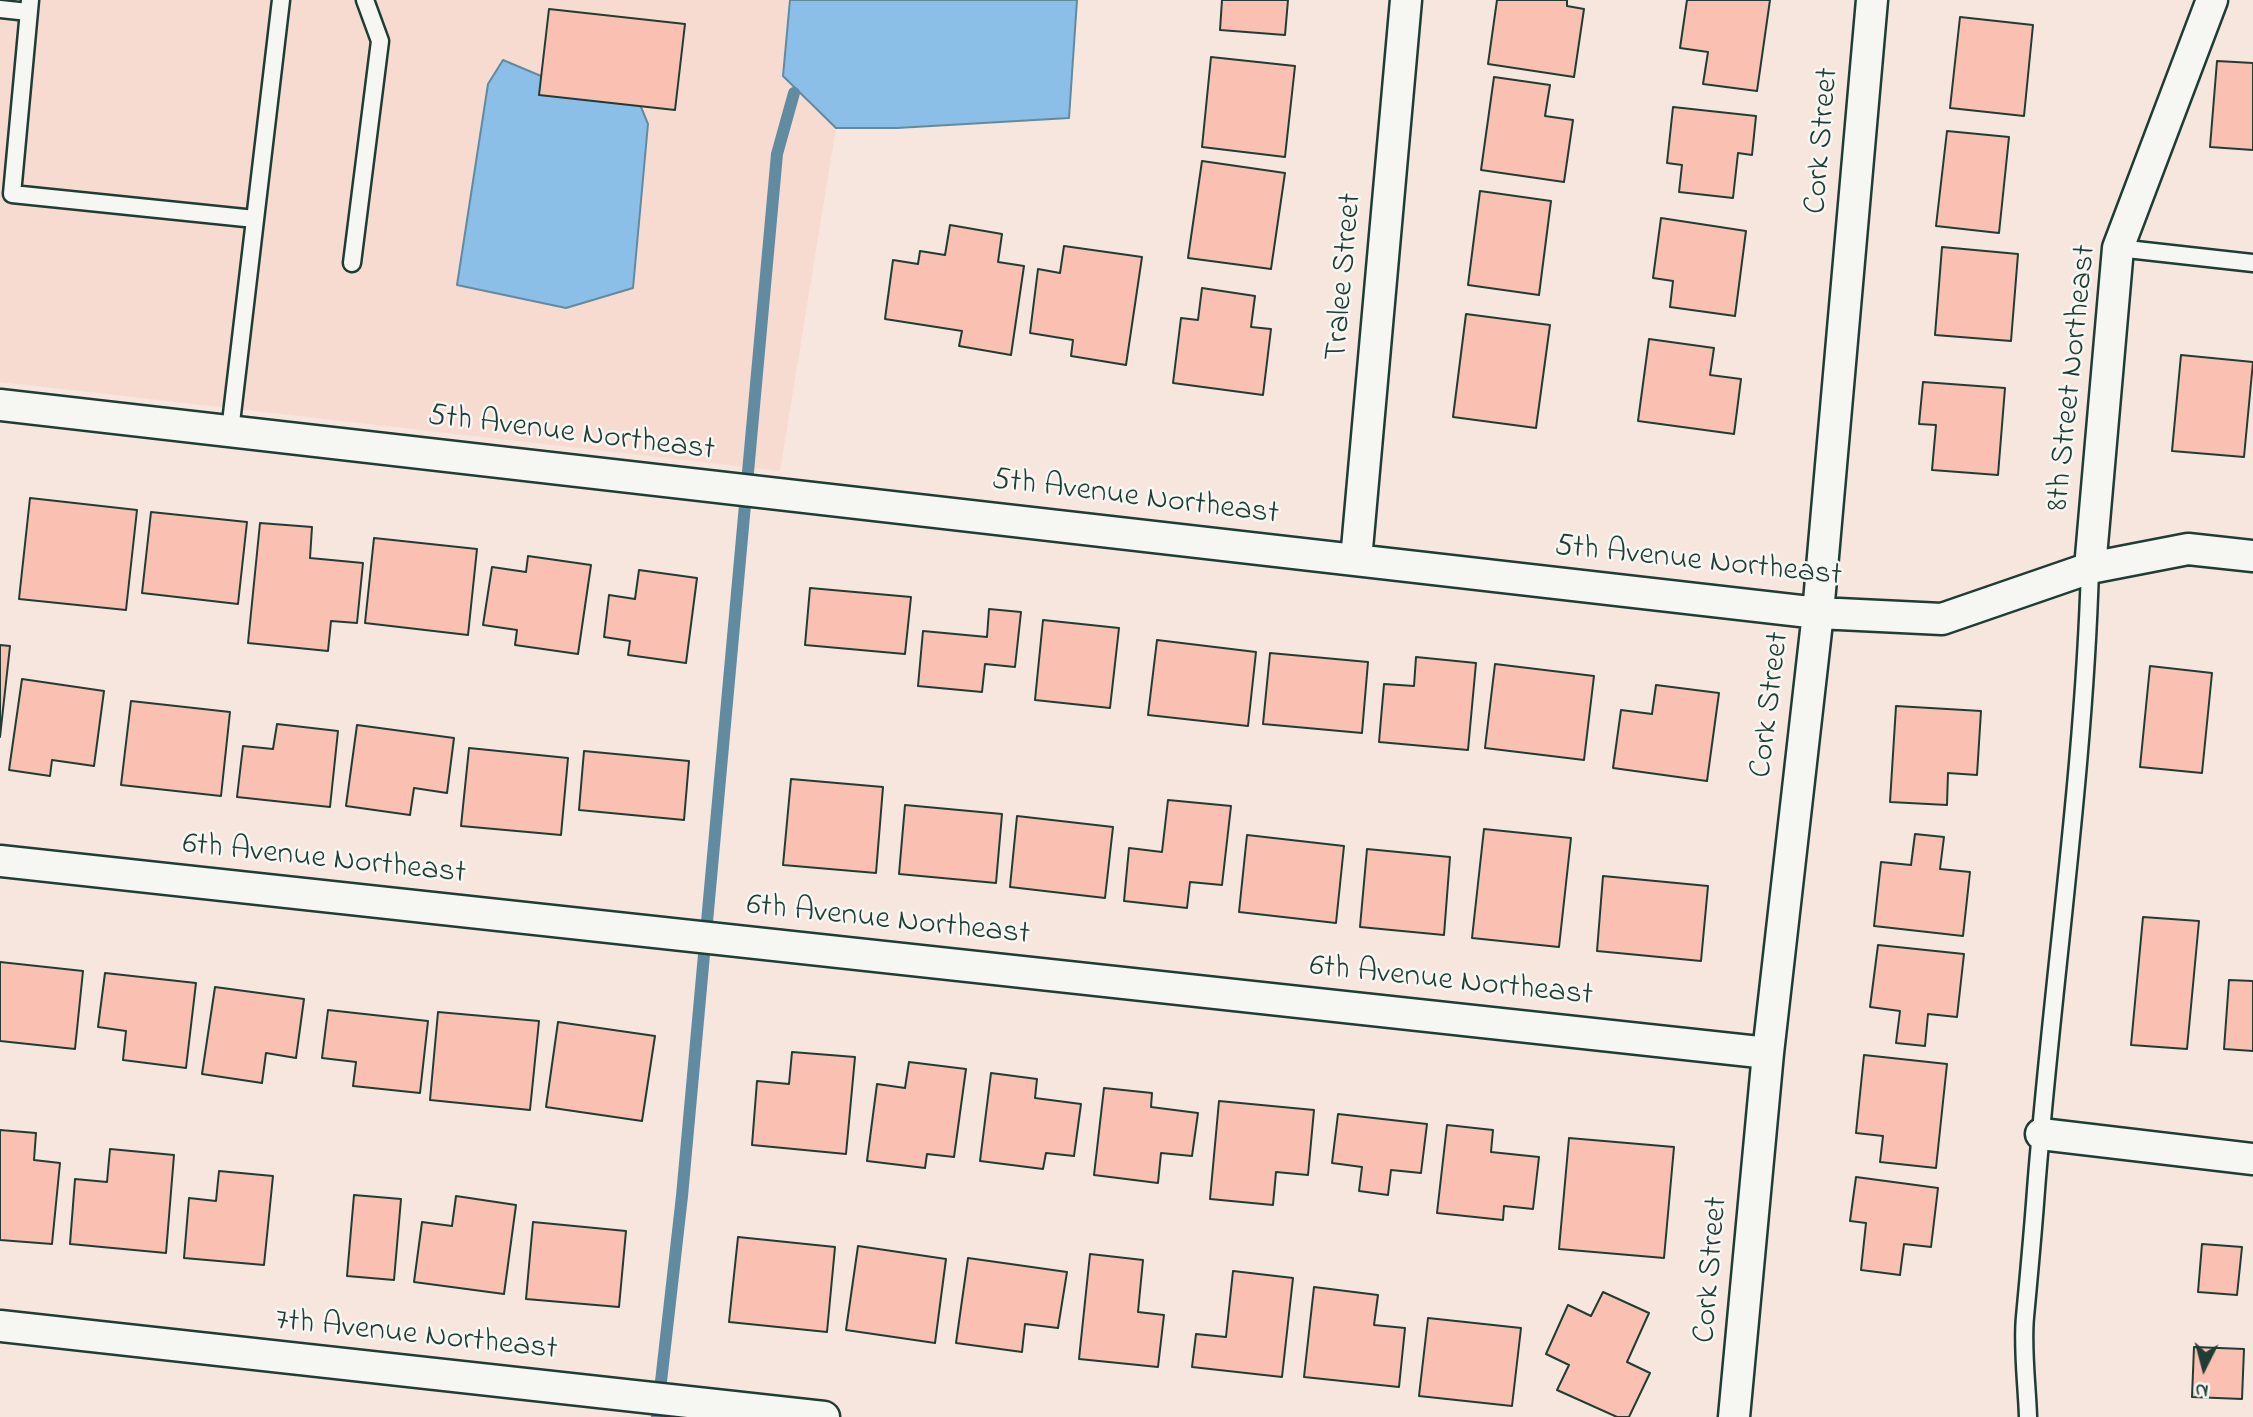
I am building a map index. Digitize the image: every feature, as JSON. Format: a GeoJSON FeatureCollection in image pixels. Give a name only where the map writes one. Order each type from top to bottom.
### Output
{"type":"FeatureCollection","features":[{"type":"Feature","properties":{"kind":"street","name":"Tralee Street"},"geometry":{"type":"LineString","coordinates":[[1356,560],[1406,0]]}},
{"type":"Feature","properties":{"kind":"street","name":"Cork Street"},"geometry":{"type":"LineString","coordinates":[[1734,1417],[1768,1053],[1818,613],[1872,0]]}},
{"type":"Feature","properties":{"kind":"street","name":"8th Street Northeast"},"geometry":{"type":"LineString","coordinates":[[2090,568],[2118,248],[2212,0]]}},
{"type":"Feature","properties":{"kind":"street","name":"5th Avenue Northeast"},"geometry":{"type":"LineString","coordinates":[[0,405],[1818,613],[1942,619],[2090,568],[2188,548],[2253,556]]}},
{"type":"Feature","properties":{"kind":"street","name":"6th Avenue Northeast"},"geometry":{"type":"LineString","coordinates":[[0,861],[1768,1053]]}},
{"type":"Feature","properties":{"kind":"street"},"geometry":{"type":"LineString","coordinates":[[2040,1135],[2253,1158]]}},
{"type":"Feature","properties":{"kind":"street","name":"7th Avenue Northeast"},"geometry":{"type":"LineString","coordinates":[[0,1326],[824,1417]]}},
{"type":"Feature","properties":{"kind":"lane"},"geometry":{"type":"LineString","coordinates":[[230,431],[281,0]]}},
{"type":"Feature","properties":{"kind":"lane"},"geometry":{"type":"LineString","coordinates":[[352,263],[380,41],[365,0]]}},
{"type":"Feature","properties":{"kind":"lane"},"geometry":{"type":"LineString","coordinates":[[0,9],[29,6],[12,194],[255,219]]}},
{"type":"Feature","properties":{"kind":"lane"},"geometry":{"type":"LineString","coordinates":[[2118,248],[2253,263]]}},
{"type":"Feature","properties":{"kind":"lane"},"geometry":{"type":"LineString","coordinates":[[2028,1417],[2025,1319],[2044,1087],[2072,832],[2088,635],[2090,568]]}},
{"type":"Feature","properties":{"kind":"shaded area"},"geometry":{"type":"Polygon","coordinates":[[[0,0],[790,0],[783,76],[836,128],[780,471],[0,382],[0,0]],[[503,61],[488,84],[457,285],[579,92],[503,61]]]}},
{"type":"Feature","properties":{"kind":"water"},"geometry":{"type":"Polygon","coordinates":[[[790,0],[1077,0],[1069,118],[897,128],[836,128],[783,76],[790,0]]]}},
{"type":"Feature","properties":{"kind":"water"},"geometry":{"type":"Polygon","coordinates":[[[503,60],[579,92],[632,85],[648,124],[633,288],[566,308],[457,285],[488,84],[503,60]]]}},
{"type":"Feature","properties":{"kind":"building"},"geometry":{"type":"Polygon","coordinates":[[[1222,0],[1288,0],[1285,35],[1220,30],[1222,0]]]}},
{"type":"Feature","properties":{"kind":"building"},"geometry":{"type":"Polygon","coordinates":[[[1497,0],[1567,0],[1567,6],[1584,9],[1574,77],[1488,64],[1497,0]]]}},
{"type":"Feature","properties":{"kind":"building"},"geometry":{"type":"Polygon","coordinates":[[[1687,0],[1770,0],[1757,91],[1703,84],[1708,52],[1680,48],[1687,0]]]}},
{"type":"Feature","properties":{"kind":"building"},"geometry":{"type":"Polygon","coordinates":[[[549,9],[685,24],[675,110],[539,95],[549,9]]]}},
{"type":"Feature","properties":{"kind":"building"},"geometry":{"type":"Polygon","coordinates":[[[1960,17],[2033,25],[2024,116],[1950,108],[1960,17]]]}},
{"type":"Feature","properties":{"kind":"building"},"geometry":{"type":"Polygon","coordinates":[[[1211,57],[1295,66],[1285,157],[1202,147],[1211,57]]]}},
{"type":"Feature","properties":{"kind":"building"},"geometry":{"type":"Polygon","coordinates":[[[2217,61],[2253,63],[2253,150],[2210,147],[2217,61]]]}},
{"type":"Feature","properties":{"kind":"building"},"geometry":{"type":"Polygon","coordinates":[[[1494,77],[1550,85],[1545,116],[1573,120],[1564,182],[1481,170],[1494,77]]]}},
{"type":"Feature","properties":{"kind":"building"},"geometry":{"type":"Polygon","coordinates":[[[1673,107],[1756,116],[1752,155],[1738,153],[1733,198],[1679,192],[1682,165],[1667,163],[1673,107]]]}},
{"type":"Feature","properties":{"kind":"building"},"geometry":{"type":"Polygon","coordinates":[[[1947,131],[2009,137],[1999,233],[1936,226],[1947,131]]]}},
{"type":"Feature","properties":{"kind":"building"},"geometry":{"type":"Polygon","coordinates":[[[1202,161],[1285,173],[1271,269],[1188,258],[1202,161]]]}},
{"type":"Feature","properties":{"kind":"building"},"geometry":{"type":"Polygon","coordinates":[[[1480,191],[1551,201],[1539,295],[1468,285],[1480,191]]]}},
{"type":"Feature","properties":{"kind":"building"},"geometry":{"type":"Polygon","coordinates":[[[1661,218],[1746,231],[1735,316],[1670,307],[1673,281],[1653,278],[1661,218]]]}},
{"type":"Feature","properties":{"kind":"building"},"geometry":{"type":"Polygon","coordinates":[[[950,225],[1002,234],[998,262],[1024,266],[1011,355],[959,346],[962,331],[885,319],[893,260],[918,264],[920,251],[945,255],[950,225]]]}},
{"type":"Feature","properties":{"kind":"building"},"geometry":{"type":"Polygon","coordinates":[[[1064,246],[1142,257],[1126,365],[1071,356],[1073,340],[1030,333],[1038,269],[1060,273],[1064,246]]]}},
{"type":"Feature","properties":{"kind":"building"},"geometry":{"type":"Polygon","coordinates":[[[1942,247],[2018,254],[2011,341],[1935,335],[1942,247]]]}},
{"type":"Feature","properties":{"kind":"building"},"geometry":{"type":"Polygon","coordinates":[[[1202,288],[1255,296],[1251,327],[1271,329],[1263,395],[1173,383],[1181,318],[1198,320],[1202,288]]]}},
{"type":"Feature","properties":{"kind":"building"},"geometry":{"type":"Polygon","coordinates":[[[1466,314],[1550,325],[1536,428],[1453,417],[1466,314]]]}},
{"type":"Feature","properties":{"kind":"building"},"geometry":{"type":"Polygon","coordinates":[[[1649,339],[1714,348],[1710,375],[1741,379],[1734,434],[1638,421],[1649,339]]]}},
{"type":"Feature","properties":{"kind":"building"},"geometry":{"type":"Polygon","coordinates":[[[2181,355],[2253,362],[2244,457],[2172,451],[2181,355]]]}},
{"type":"Feature","properties":{"kind":"building"},"geometry":{"type":"Polygon","coordinates":[[[1923,382],[2005,388],[1998,475],[1932,470],[1936,425],[1919,424],[1923,382]]]}},
{"type":"Feature","properties":{"kind":"building"},"geometry":{"type":"Polygon","coordinates":[[[30,498],[137,510],[126,610],[19,599],[30,498]]]}},
{"type":"Feature","properties":{"kind":"building"},"geometry":{"type":"Polygon","coordinates":[[[151,512],[247,522],[238,604],[142,593],[151,512]]]}},
{"type":"Feature","properties":{"kind":"building"},"geometry":{"type":"Polygon","coordinates":[[[260,523],[312,527],[310,558],[363,563],[357,623],[331,621],[328,651],[248,643],[260,523]]]}},
{"type":"Feature","properties":{"kind":"building"},"geometry":{"type":"Polygon","coordinates":[[[374,538],[477,549],[468,635],[365,623],[374,538]]]}},
{"type":"Feature","properties":{"kind":"building"},"geometry":{"type":"Polygon","coordinates":[[[528,556],[591,565],[578,654],[515,645],[517,630],[483,625],[492,567],[526,572],[528,556]]]}},
{"type":"Feature","properties":{"kind":"building"},"geometry":{"type":"Polygon","coordinates":[[[639,570],[697,578],[686,663],[628,655],[630,641],[604,637],[609,595],[635,599],[639,570]]]}},
{"type":"Feature","properties":{"kind":"building"},"geometry":{"type":"Polygon","coordinates":[[[810,588],[911,597],[905,654],[805,645],[810,588]]]}},
{"type":"Feature","properties":{"kind":"building"},"geometry":{"type":"Polygon","coordinates":[[[989,609],[1021,612],[1015,667],[985,664],[982,692],[918,686],[923,631],[987,637],[989,609]]]}},
{"type":"Feature","properties":{"kind":"building"},"geometry":{"type":"Polygon","coordinates":[[[1043,620],[1119,628],[1110,708],[1035,700],[1043,620]]]}},
{"type":"Feature","properties":{"kind":"building"},"geometry":{"type":"Polygon","coordinates":[[[1157,640],[1256,652],[1248,726],[1148,715],[1157,640]]]}},
{"type":"Feature","properties":{"kind":"building"},"geometry":{"type":"Polygon","coordinates":[[[0,645],[10,646],[0,737],[0,645]]]}},
{"type":"Feature","properties":{"kind":"building"},"geometry":{"type":"Polygon","coordinates":[[[1270,653],[1368,662],[1362,733],[1263,724],[1270,653]]]}},
{"type":"Feature","properties":{"kind":"building"},"geometry":{"type":"Polygon","coordinates":[[[1416,657],[1476,663],[1468,750],[1379,742],[1384,684],[1414,686],[1416,657]]]}},
{"type":"Feature","properties":{"kind":"building"},"geometry":{"type":"Polygon","coordinates":[[[1495,664],[1594,676],[1584,760],[1485,748],[1495,664]]]}},
{"type":"Feature","properties":{"kind":"building"},"geometry":{"type":"Polygon","coordinates":[[[2150,666],[2212,673],[2202,773],[2140,767],[2150,666]]]}},
{"type":"Feature","properties":{"kind":"building"},"geometry":{"type":"Polygon","coordinates":[[[22,679],[104,691],[94,766],[52,760],[50,776],[9,770],[22,679]]]}},
{"type":"Feature","properties":{"kind":"building"},"geometry":{"type":"Polygon","coordinates":[[[1656,685],[1719,693],[1707,781],[1613,768],[1621,710],[1652,714],[1656,685]]]}},
{"type":"Feature","properties":{"kind":"building"},"geometry":{"type":"Polygon","coordinates":[[[131,701],[230,712],[221,796],[121,785],[131,701]]]}},
{"type":"Feature","properties":{"kind":"building"},"geometry":{"type":"Polygon","coordinates":[[[1896,706],[1981,711],[1977,775],[1948,773],[1947,805],[1890,802],[1896,706]]]}},
{"type":"Feature","properties":{"kind":"building"},"geometry":{"type":"Polygon","coordinates":[[[277,724],[338,731],[330,807],[237,797],[243,746],[273,749],[277,724]]]}},
{"type":"Feature","properties":{"kind":"building"},"geometry":{"type":"Polygon","coordinates":[[[357,725],[454,738],[447,793],[414,788],[410,815],[346,806],[357,725]]]}},
{"type":"Feature","properties":{"kind":"building"},"geometry":{"type":"Polygon","coordinates":[[[469,748],[568,758],[561,835],[461,826],[469,748]]]}},
{"type":"Feature","properties":{"kind":"building"},"geometry":{"type":"Polygon","coordinates":[[[584,751],[689,761],[684,820],[579,810],[584,751]]]}},
{"type":"Feature","properties":{"kind":"building"},"geometry":{"type":"Polygon","coordinates":[[[791,779],[883,787],[876,873],[783,865],[791,779]]]}},
{"type":"Feature","properties":{"kind":"building"},"geometry":{"type":"Polygon","coordinates":[[[1168,800],[1231,806],[1222,885],[1190,882],[1187,908],[1124,901],[1129,848],[1162,852],[1168,800]]]}},
{"type":"Feature","properties":{"kind":"building"},"geometry":{"type":"Polygon","coordinates":[[[905,805],[1002,814],[996,883],[899,874],[905,805]]]}},
{"type":"Feature","properties":{"kind":"building"},"geometry":{"type":"Polygon","coordinates":[[[1017,816],[1113,827],[1105,898],[1010,887],[1017,816]]]}},
{"type":"Feature","properties":{"kind":"building"},"geometry":{"type":"Polygon","coordinates":[[[1484,829],[1571,838],[1559,947],[1472,938],[1484,829]]]}},
{"type":"Feature","properties":{"kind":"building"},"geometry":{"type":"Polygon","coordinates":[[[1915,834],[1944,837],[1940,869],[1970,872],[1963,936],[1874,926],[1881,862],[1911,865],[1915,834]]]}},
{"type":"Feature","properties":{"kind":"building"},"geometry":{"type":"Polygon","coordinates":[[[1247,835],[1344,846],[1336,923],[1239,912],[1247,835]]]}},
{"type":"Feature","properties":{"kind":"building"},"geometry":{"type":"Polygon","coordinates":[[[1367,849],[1450,857],[1444,935],[1360,927],[1367,849]]]}},
{"type":"Feature","properties":{"kind":"building"},"geometry":{"type":"Polygon","coordinates":[[[1603,876],[1708,886],[1701,961],[1597,951],[1603,876]]]}},
{"type":"Feature","properties":{"kind":"building"},"geometry":{"type":"Polygon","coordinates":[[[2143,917],[2199,921],[2187,1049],[2131,1045],[2143,917]]]}},
{"type":"Feature","properties":{"kind":"building"},"geometry":{"type":"Polygon","coordinates":[[[1878,945],[1964,954],[1957,1017],[1928,1014],[1925,1046],[1896,1043],[1900,1011],[1870,1007],[1878,945]]]}},
{"type":"Feature","properties":{"kind":"building"},"geometry":{"type":"Polygon","coordinates":[[[0,962],[83,971],[75,1049],[0,1041],[0,962]]]}},
{"type":"Feature","properties":{"kind":"building"},"geometry":{"type":"Polygon","coordinates":[[[105,973],[196,983],[186,1068],[123,1060],[126,1031],[98,1027],[105,973]]]}},
{"type":"Feature","properties":{"kind":"building"},"geometry":{"type":"Polygon","coordinates":[[[2229,980],[2253,981],[2253,1051],[2224,1049],[2229,980]]]}},
{"type":"Feature","properties":{"kind":"building"},"geometry":{"type":"Polygon","coordinates":[[[215,987],[304,999],[296,1058],[266,1053],[262,1083],[202,1074],[215,987]]]}},
{"type":"Feature","properties":{"kind":"building"},"geometry":{"type":"Polygon","coordinates":[[[328,1010],[428,1021],[420,1093],[353,1086],[356,1062],[322,1058],[328,1010]]]}},
{"type":"Feature","properties":{"kind":"building"},"geometry":{"type":"Polygon","coordinates":[[[438,1012],[539,1021],[530,1110],[430,1100],[438,1012]]]}},
{"type":"Feature","properties":{"kind":"building"},"geometry":{"type":"Polygon","coordinates":[[[558,1022],[655,1036],[642,1121],[546,1107],[558,1022]]]}},
{"type":"Feature","properties":{"kind":"building"},"geometry":{"type":"Polygon","coordinates":[[[792,1052],[855,1057],[846,1154],[752,1145],[757,1081],[789,1084],[792,1052]]]}},
{"type":"Feature","properties":{"kind":"building"},"geometry":{"type":"Polygon","coordinates":[[[1864,1055],[1947,1064],[1936,1168],[1880,1162],[1883,1136],[1856,1133],[1864,1055]]]}},
{"type":"Feature","properties":{"kind":"building"},"geometry":{"type":"Polygon","coordinates":[[[909,1062],[966,1069],[954,1157],[927,1154],[925,1168],[867,1161],[877,1084],[905,1088],[909,1062]]]}},
{"type":"Feature","properties":{"kind":"building"},"geometry":{"type":"Polygon","coordinates":[[[991,1073],[1037,1079],[1035,1098],[1081,1104],[1074,1156],[1046,1153],[1043,1169],[980,1161],[991,1073]]]}},
{"type":"Feature","properties":{"kind":"building"},"geometry":{"type":"Polygon","coordinates":[[[1104,1088],[1152,1093],[1151,1107],[1198,1113],[1192,1156],[1161,1153],[1158,1183],[1094,1175],[1104,1088]]]}},
{"type":"Feature","properties":{"kind":"building"},"geometry":{"type":"Polygon","coordinates":[[[1219,1101],[1314,1110],[1308,1175],[1276,1172],[1273,1205],[1210,1199],[1219,1101]]]}},
{"type":"Feature","properties":{"kind":"building"},"geometry":{"type":"Polygon","coordinates":[[[1338,1114],[1427,1124],[1421,1173],[1391,1170],[1388,1195],[1359,1191],[1362,1167],[1332,1163],[1338,1114]]]}},
{"type":"Feature","properties":{"kind":"building"},"geometry":{"type":"Polygon","coordinates":[[[1447,1125],[1493,1130],[1491,1152],[1539,1157],[1533,1209],[1504,1206],[1503,1220],[1437,1213],[1447,1125]]]}},
{"type":"Feature","properties":{"kind":"building"},"geometry":{"type":"Polygon","coordinates":[[[0,1130],[36,1133],[34,1160],[60,1163],[52,1244],[0,1240],[0,1130]]]}},
{"type":"Feature","properties":{"kind":"building"},"geometry":{"type":"Polygon","coordinates":[[[1569,1138],[1674,1147],[1664,1258],[1559,1249],[1569,1138]]]}},
{"type":"Feature","properties":{"kind":"building"},"geometry":{"type":"Polygon","coordinates":[[[110,1149],[174,1155],[166,1253],[70,1244],[75,1179],[107,1182],[110,1149]]]}},
{"type":"Feature","properties":{"kind":"building"},"geometry":{"type":"Polygon","coordinates":[[[219,1171],[273,1176],[264,1265],[184,1258],[189,1198],[216,1201],[219,1171]]]}},
{"type":"Feature","properties":{"kind":"building"},"geometry":{"type":"Polygon","coordinates":[[[1856,1177],[1938,1188],[1931,1247],[1904,1244],[1900,1275],[1861,1270],[1866,1223],[1850,1221],[1856,1177]]]}},
{"type":"Feature","properties":{"kind":"building"},"geometry":{"type":"Polygon","coordinates":[[[354,1195],[401,1199],[394,1280],[347,1276],[354,1195]]]}},
{"type":"Feature","properties":{"kind":"building"},"geometry":{"type":"Polygon","coordinates":[[[456,1196],[516,1205],[504,1294],[414,1282],[422,1222],[452,1226],[456,1196]]]}},
{"type":"Feature","properties":{"kind":"building"},"geometry":{"type":"Polygon","coordinates":[[[533,1222],[626,1231],[619,1307],[526,1299],[533,1222]]]}},
{"type":"Feature","properties":{"kind":"building"},"geometry":{"type":"Polygon","coordinates":[[[738,1237],[835,1247],[827,1332],[729,1322],[738,1237]]]}},
{"type":"Feature","properties":{"kind":"building"},"geometry":{"type":"Polygon","coordinates":[[[2202,1244],[2242,1247],[2237,1295],[2198,1292],[2202,1244]]]}},
{"type":"Feature","properties":{"kind":"building"},"geometry":{"type":"Polygon","coordinates":[[[858,1246],[946,1259],[935,1343],[846,1330],[858,1246]]]}},
{"type":"Feature","properties":{"kind":"building"},"geometry":{"type":"Polygon","coordinates":[[[1090,1254],[1143,1260],[1138,1312],[1164,1315],[1158,1367],[1079,1359],[1090,1254]]]}},
{"type":"Feature","properties":{"kind":"building"},"geometry":{"type":"Polygon","coordinates":[[[968,1258],[1067,1272],[1058,1328],[1025,1324],[1022,1352],[956,1343],[968,1258]]]}},
{"type":"Feature","properties":{"kind":"building"},"geometry":{"type":"Polygon","coordinates":[[[1233,1271],[1293,1278],[1282,1377],[1192,1367],[1196,1334],[1226,1337],[1233,1271]]]}},
{"type":"Feature","properties":{"kind":"building"},"geometry":{"type":"Polygon","coordinates":[[[1314,1287],[1378,1295],[1374,1325],[1405,1328],[1399,1387],[1304,1377],[1314,1287]]]}},
{"type":"Feature","properties":{"kind":"building"},"geometry":{"type":"Polygon","coordinates":[[[1603,1292],[1649,1313],[1627,1362],[1650,1373],[1629,1417],[1617,1417],[1557,1390],[1569,1365],[1546,1354],[1568,1305],[1591,1316],[1603,1292]]]}},
{"type":"Feature","properties":{"kind":"building"},"geometry":{"type":"Polygon","coordinates":[[[1428,1318],[1521,1328],[1512,1406],[1419,1396],[1428,1318]]]}},
{"type":"Feature","properties":{"kind":"building"},"geometry":{"type":"Polygon","coordinates":[[[2194,1347],[2244,1349],[2242,1399],[2192,1397],[2194,1347]]]}},
{"type":"Feature","properties":{"kind":"waterway"},"geometry":{"type":"LineString","coordinates":[[657,1417],[682,1196],[777,154],[794,93]]}}]}
